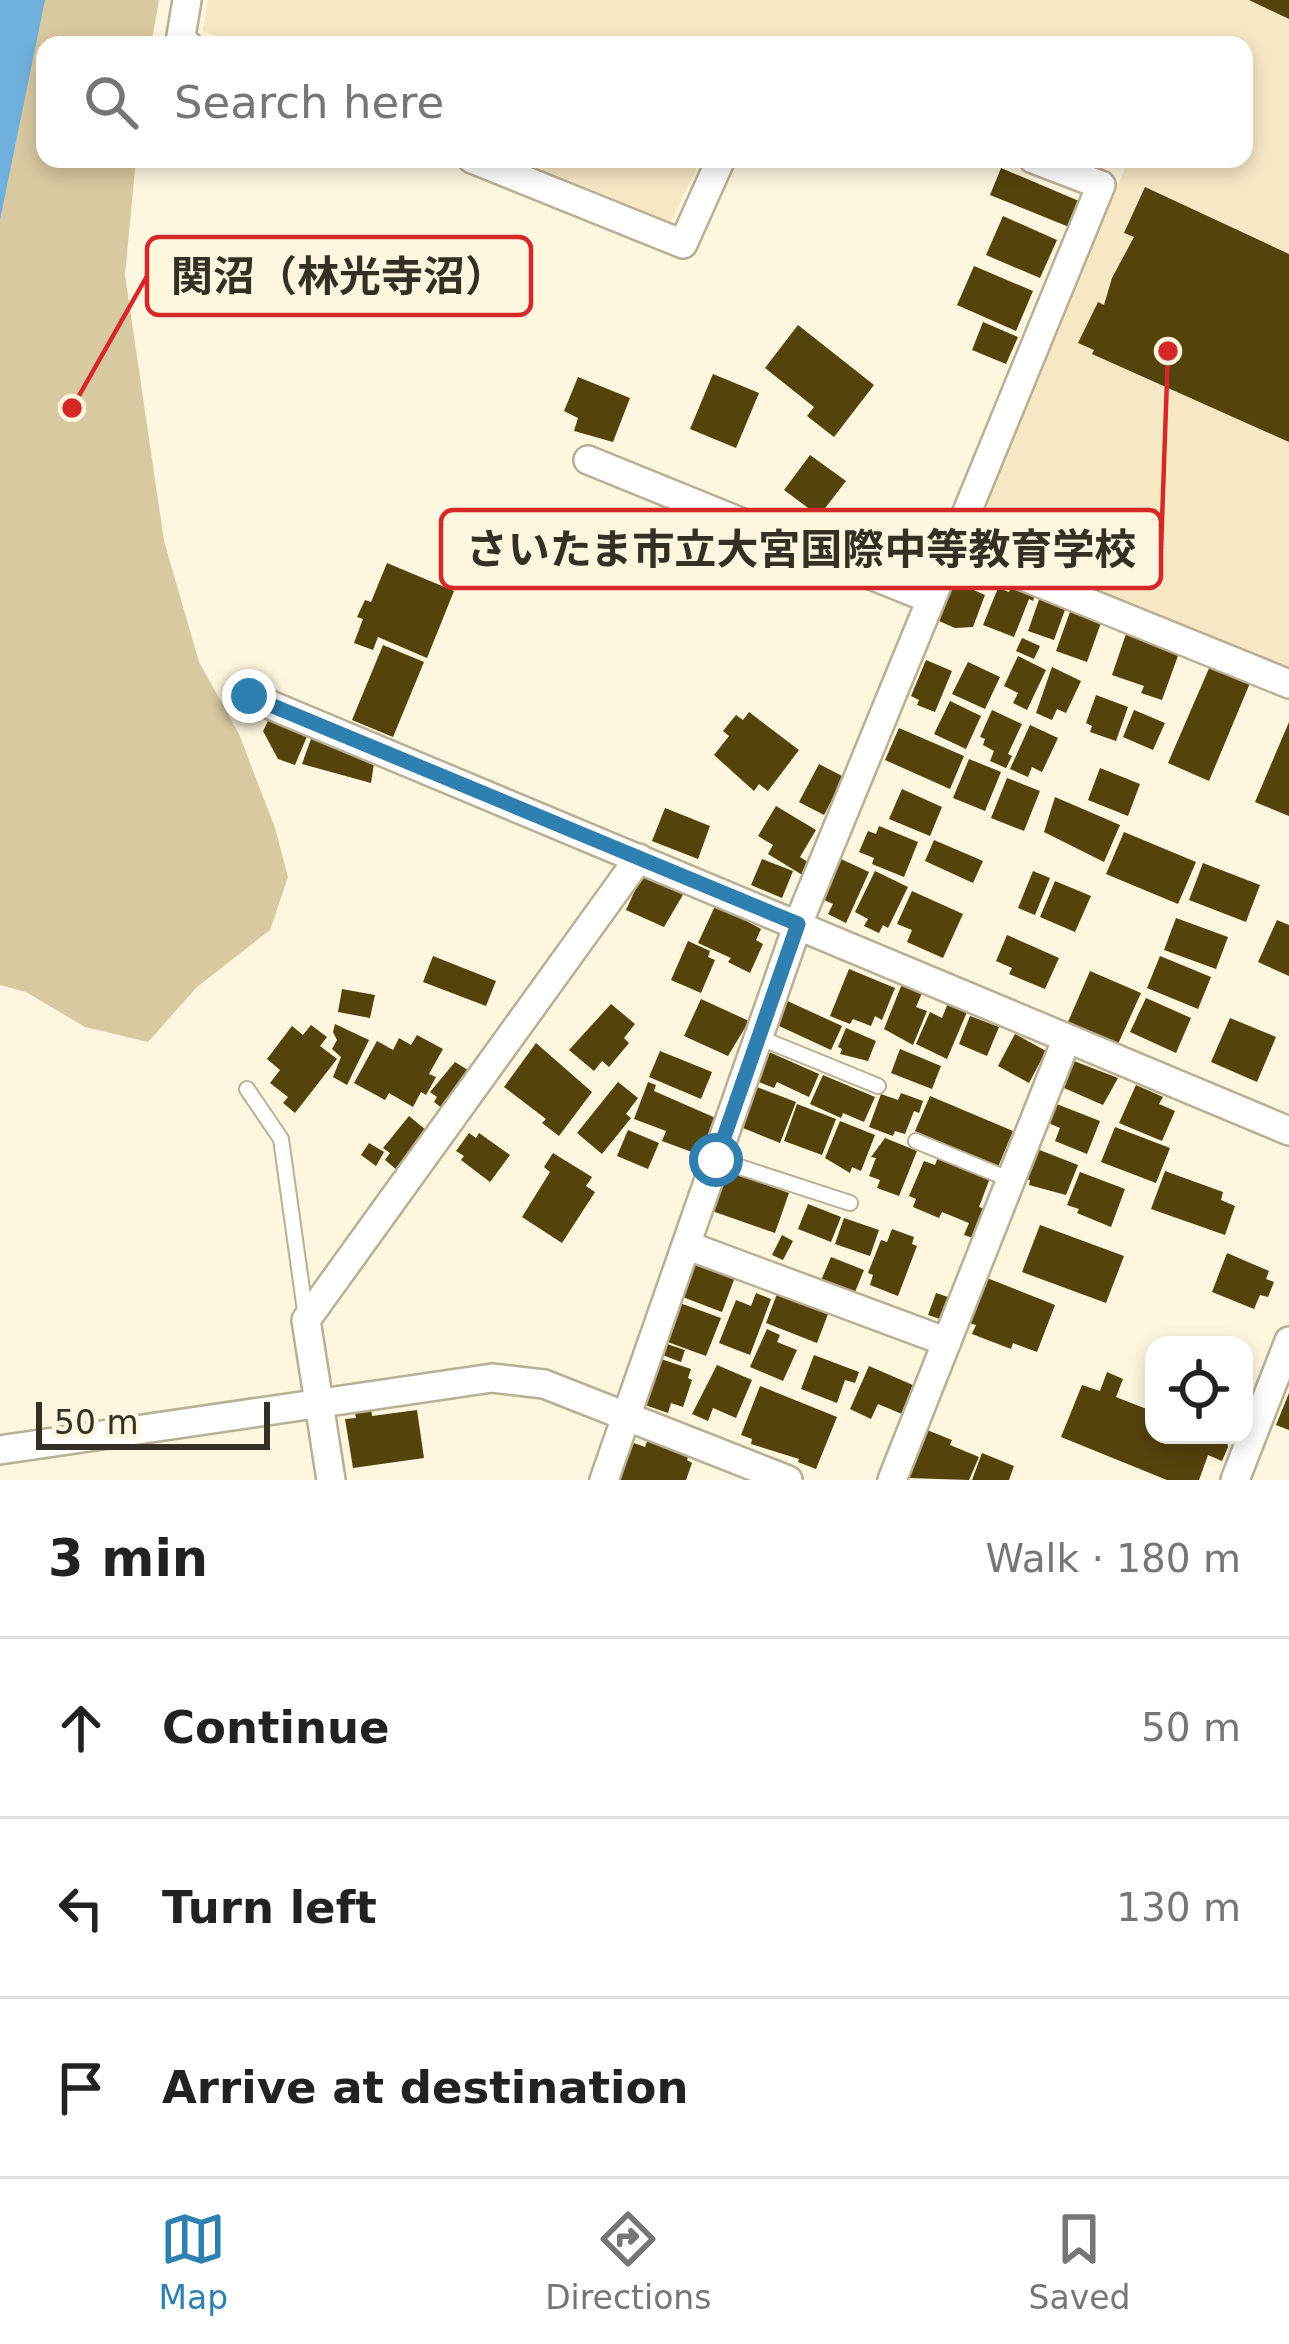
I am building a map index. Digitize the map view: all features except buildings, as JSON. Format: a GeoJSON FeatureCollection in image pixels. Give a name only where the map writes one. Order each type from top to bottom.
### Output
{"type":"FeatureCollection","features":[{"type":"Feature","properties":{"kind":"street"},"geometry":{"type":"LineString","coordinates":[[181,36],[187,0]]}},
{"type":"Feature","properties":{"kind":"street"},"geometry":{"type":"LineString","coordinates":[[494,168],[683,244],[717,168]]}},
{"type":"Feature","properties":{"kind":"street"},"geometry":{"type":"LineString","coordinates":[[604,1480],[798,924],[1101,185],[1057,168]]}},
{"type":"Feature","properties":{"kind":"street"},"geometry":{"type":"LineString","coordinates":[[588,460],[930,599]]}},
{"type":"Feature","properties":{"kind":"street"},"geometry":{"type":"LineString","coordinates":[[951,547],[1289,684]]}},
{"type":"Feature","properties":{"kind":"street"},"geometry":{"type":"LineString","coordinates":[[249,696],[1289,1131]]}},
{"type":"Feature","properties":{"kind":"street"},"geometry":{"type":"LineString","coordinates":[[331,1480],[307,1320],[639,858]]}},
{"type":"Feature","properties":{"kind":"street"},"geometry":{"type":"LineString","coordinates":[[892,1480],[1067,1038]]}},
{"type":"Feature","properties":{"kind":"street"},"geometry":{"type":"LineString","coordinates":[[686,1245],[946,1342]]}},
{"type":"Feature","properties":{"kind":"street"},"geometry":{"type":"LineString","coordinates":[[1235,1480],[1289,1342]]}},
{"type":"Feature","properties":{"kind":"street"},"geometry":{"type":"LineString","coordinates":[[0,1450],[492,1378],[544,1384],[788,1480]]}},
{"type":"Feature","properties":{"kind":"lane"},"geometry":{"type":"LineString","coordinates":[[758,1037],[878,1086]]}},
{"type":"Feature","properties":{"kind":"lane"},"geometry":{"type":"LineString","coordinates":[[247,1089],[281,1139],[307,1320]]}},
{"type":"Feature","properties":{"kind":"lane"},"geometry":{"type":"LineString","coordinates":[[916,1141],[1011,1180]]}},
{"type":"Feature","properties":{"kind":"lane"},"geometry":{"type":"LineString","coordinates":[[716,1160],[850,1203]]}},
{"type":"Feature","properties":{"kind":"shaded area"},"geometry":{"type":"Polygon","coordinates":[[[27,0],[159,0],[153,36],[36,36],[36,168],[135,168],[125,275],[164,541],[199,662],[239,734],[288,877],[270,930],[197,987],[148,1042],[85,1027],[26,992],[0,985],[0,173],[27,0]]]}},
{"type":"Feature","properties":{"kind":"shaded area"},"geometry":{"type":"Polygon","coordinates":[[[208,0],[1289,0],[1289,669],[969,538],[1125,168],[1253,168],[1253,36],[215,36],[203,31],[208,0]]]}},
{"type":"Feature","properties":{"kind":"shaded area"},"geometry":{"type":"Polygon","coordinates":[[[539,168],[697,168],[671,222],[539,168]]]}},
{"type":"Feature","properties":{"kind":"water"},"geometry":{"type":"Polygon","coordinates":[[[0,0],[45,0],[36,36],[0,220],[0,0]]]}},
{"type":"Feature","properties":{"kind":"place","name":"さいたま市立大宮国際中等教育学校"},"geometry":{"type":"Point","coordinates":[1168,351]}},
{"type":"Feature","properties":{"kind":"place","name":"関沼（林光寺沼）"},"geometry":{"type":"Point","coordinates":[72,408]}},
{"type":"Feature","properties":{"kind":"route"},"geometry":{"type":"LineString","coordinates":[[249,696],[798,924],[716,1160]]}}]}
